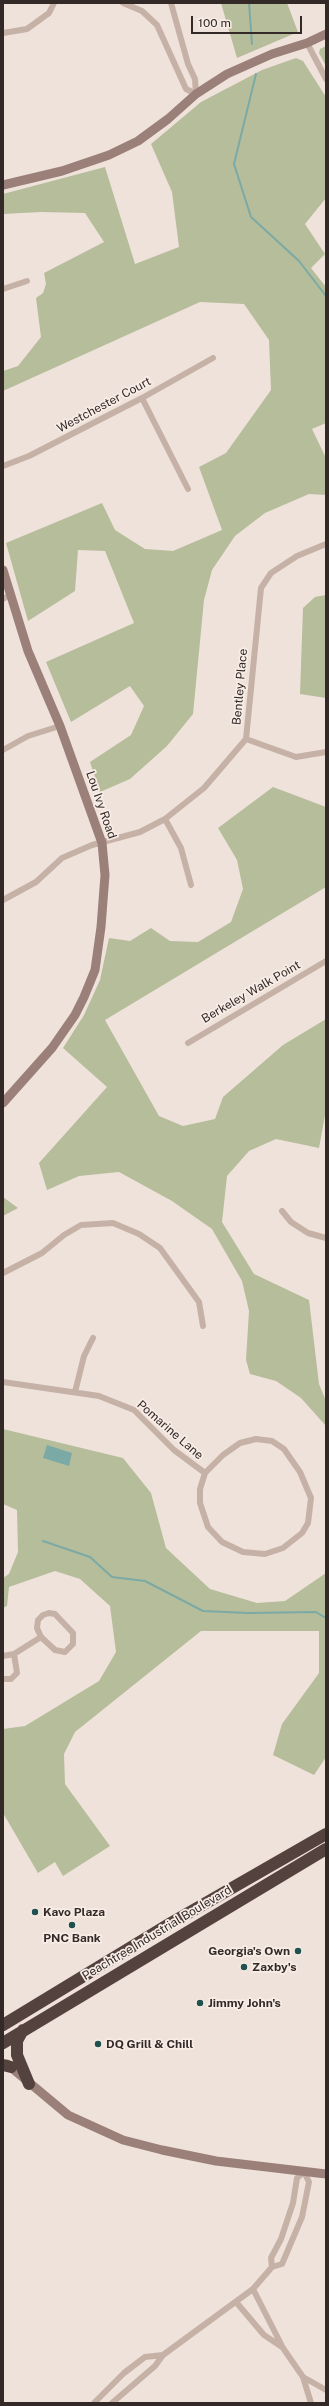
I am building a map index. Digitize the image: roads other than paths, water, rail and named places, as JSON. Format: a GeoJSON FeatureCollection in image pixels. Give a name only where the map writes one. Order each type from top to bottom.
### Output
{"type":"FeatureCollection","features":[{"type":"Feature","properties":{"kind":"highway","name":"Peachtree Industrial Boulevard"},"geometry":{"type":"LineString","coordinates":[[6,2023],[170,1923],[326,1834]]}},
{"type":"Feature","properties":{"kind":"highway","name":"Peachtree Industrial Boulevard"},"geometry":{"type":"LineString","coordinates":[[3,2042],[326,1849]]}},
{"type":"Feature","properties":{"kind":"highway"},"geometry":{"type":"LineString","coordinates":[[22,2030],[17,2041],[17,2055],[29,2084]]}},
{"type":"Feature","properties":{"kind":"street"},"geometry":{"type":"LineString","coordinates":[[3,33],[32,26],[49,13],[54,3]]}},
{"type":"Feature","properties":{"kind":"street"},"geometry":{"type":"LineString","coordinates":[[123,3],[137,6],[157,24],[186,88],[196,94]]}},
{"type":"Feature","properties":{"kind":"street"},"geometry":{"type":"LineString","coordinates":[[171,3],[188,64],[195,79],[196,94]]}},
{"type":"Feature","properties":{"kind":"street"},"geometry":{"type":"LineString","coordinates":[[3,185],[62,171],[109,155],[144,136],[168,119],[196,94],[227,74],[272,54],[307,43],[326,34]]}},
{"type":"Feature","properties":{"kind":"street"},"geometry":{"type":"LineString","coordinates":[[307,43],[326,79]]}},
{"type":"Feature","properties":{"kind":"street"},"geometry":{"type":"LineString","coordinates":[[3,289],[27,281]]}},
{"type":"Feature","properties":{"kind":"street","name":"Westchester Court"},"geometry":{"type":"LineString","coordinates":[[3,466],[29,456],[142,398],[213,358]]}},
{"type":"Feature","properties":{"kind":"street"},"geometry":{"type":"LineString","coordinates":[[142,398],[188,489]]}},
{"type":"Feature","properties":{"kind":"street","name":"Bentley Place"},"geometry":{"type":"LineString","coordinates":[[3,900],[36,882],[62,858],[102,843],[140,832],[165,819],[204,788],[246,739],[261,588],[271,573],[297,556],[326,544]]}},
{"type":"Feature","properties":{"kind":"street","name":"Lou Ivy Road"},"geometry":{"type":"LineString","coordinates":[[3,570],[6,597],[60,726],[102,843],[105,875],[101,927],[94,970],[75,1015],[65,1030],[3,1104]]}},
{"type":"Feature","properties":{"kind":"street"},"geometry":{"type":"LineString","coordinates":[[3,750],[28,736],[60,726]]}},
{"type":"Feature","properties":{"kind":"street"},"geometry":{"type":"LineString","coordinates":[[246,739],[296,757],[326,752]]}},
{"type":"Feature","properties":{"kind":"street"},"geometry":{"type":"LineString","coordinates":[[165,819],[181,848],[191,885]]}},
{"type":"Feature","properties":{"kind":"street","name":"Berkeley Walk Point"},"geometry":{"type":"LineString","coordinates":[[188,1042],[326,961]]}},
{"type":"Feature","properties":{"kind":"street"},"geometry":{"type":"LineString","coordinates":[[282,1210],[291,1222],[308,1233],[326,1238]]}},
{"type":"Feature","properties":{"kind":"street"},"geometry":{"type":"LineString","coordinates":[[3,1273],[42,1253],[81,1225],[113,1223],[139,1234],[160,1248],[199,1302],[203,1326]]}},
{"type":"Feature","properties":{"kind":"street"},"geometry":{"type":"LineString","coordinates":[[75,1392],[84,1356],[93,1338]]}},
{"type":"Feature","properties":{"kind":"street","name":"Pomarine Lane"},"geometry":{"type":"LineString","coordinates":[[3,1382],[99,1396],[134,1410],[174,1450],[205,1473]]}},
{"type":"Feature","properties":{"kind":"street"},"geometry":{"type":"LineString","coordinates":[[256,1439],[272,1441],[284,1449],[300,1472],[311,1498],[308,1523],[302,1533],[293,1542],[274,1552],[254,1554],[232,1548],[214,1535],[204,1518],[200,1489],[205,1473],[223,1455],[240,1444],[256,1439]]}},
{"type":"Feature","properties":{"kind":"street"},"geometry":{"type":"LineString","coordinates":[[49,1613],[55,1614],[73,1633],[74,1639],[70,1648],[61,1652],[55,1650],[41,1637],[37,1628],[38,1620],[42,1614],[49,1613]]}},
{"type":"Feature","properties":{"kind":"street"},"geometry":{"type":"LineString","coordinates":[[3,1656],[14,1654],[41,1637]]}},
{"type":"Feature","properties":{"kind":"street"},"geometry":{"type":"LineString","coordinates":[[3,1679],[11,1679],[17,1673],[14,1654]]}},
{"type":"Feature","properties":{"kind":"street"},"geometry":{"type":"LineString","coordinates":[[6,2064],[68,2115],[123,2140],[195,2157],[326,2174]]}},
{"type":"Feature","properties":{"kind":"street"},"geometry":{"type":"LineString","coordinates":[[272,2267],[271,2258],[281,2239],[293,2203],[297,2178],[304,2172]]}},
{"type":"Feature","properties":{"kind":"street"},"geometry":{"type":"LineString","coordinates":[[112,2403],[155,2366],[163,2356],[253,2289],[272,2267],[282,2264],[302,2217],[309,2182],[304,2172]]}},
{"type":"Feature","properties":{"kind":"street"},"geometry":{"type":"LineString","coordinates":[[253,2289],[283,2348],[303,2377],[311,2403]]}},
{"type":"Feature","properties":{"kind":"street"},"geometry":{"type":"LineString","coordinates":[[236,2302],[264,2335],[283,2348]]}},
{"type":"Feature","properties":{"kind":"street"},"geometry":{"type":"LineString","coordinates":[[94,2403],[124,2373],[145,2357],[163,2356]]}},
{"type":"Feature","properties":{"kind":"street"},"geometry":{"type":"LineString","coordinates":[[303,2377],[326,2390]]}},
{"type":"Feature","properties":{"kind":"water"},"geometry":{"type":"Polygon","coordinates":[[[47,1445],[72,1453],[69,1466],[43,1458],[47,1445]]]}},
{"type":"Feature","properties":{"kind":"waterway"},"geometry":{"type":"LineString","coordinates":[[249,3],[252,44]]}},
{"type":"Feature","properties":{"kind":"waterway"},"geometry":{"type":"LineString","coordinates":[[256,74],[234,164],[251,217],[299,261],[326,296]]}},
{"type":"Feature","properties":{"kind":"waterway"},"geometry":{"type":"LineString","coordinates":[[43,1541],[90,1557],[112,1577],[145,1581],[203,1611],[248,1613],[316,1612],[326,1618]]}},
{"type":"Feature","properties":{"kind":"place","name":"Kavo Plaza"},"geometry":{"type":"Point","coordinates":[35,1912]}},
{"type":"Feature","properties":{"kind":"place","name":"PNC Bank"},"geometry":{"type":"Point","coordinates":[72,1925]}},
{"type":"Feature","properties":{"kind":"place","name":"Georgia's Own"},"geometry":{"type":"Point","coordinates":[298,1951]}},
{"type":"Feature","properties":{"kind":"place","name":"Zaxby's"},"geometry":{"type":"Point","coordinates":[244,1967]}},
{"type":"Feature","properties":{"kind":"place","name":"Jimmy John's"},"geometry":{"type":"Point","coordinates":[200,2003]}},
{"type":"Feature","properties":{"kind":"place","name":"DQ Grill & Chill"},"geometry":{"type":"Point","coordinates":[98,2044]}}]}
